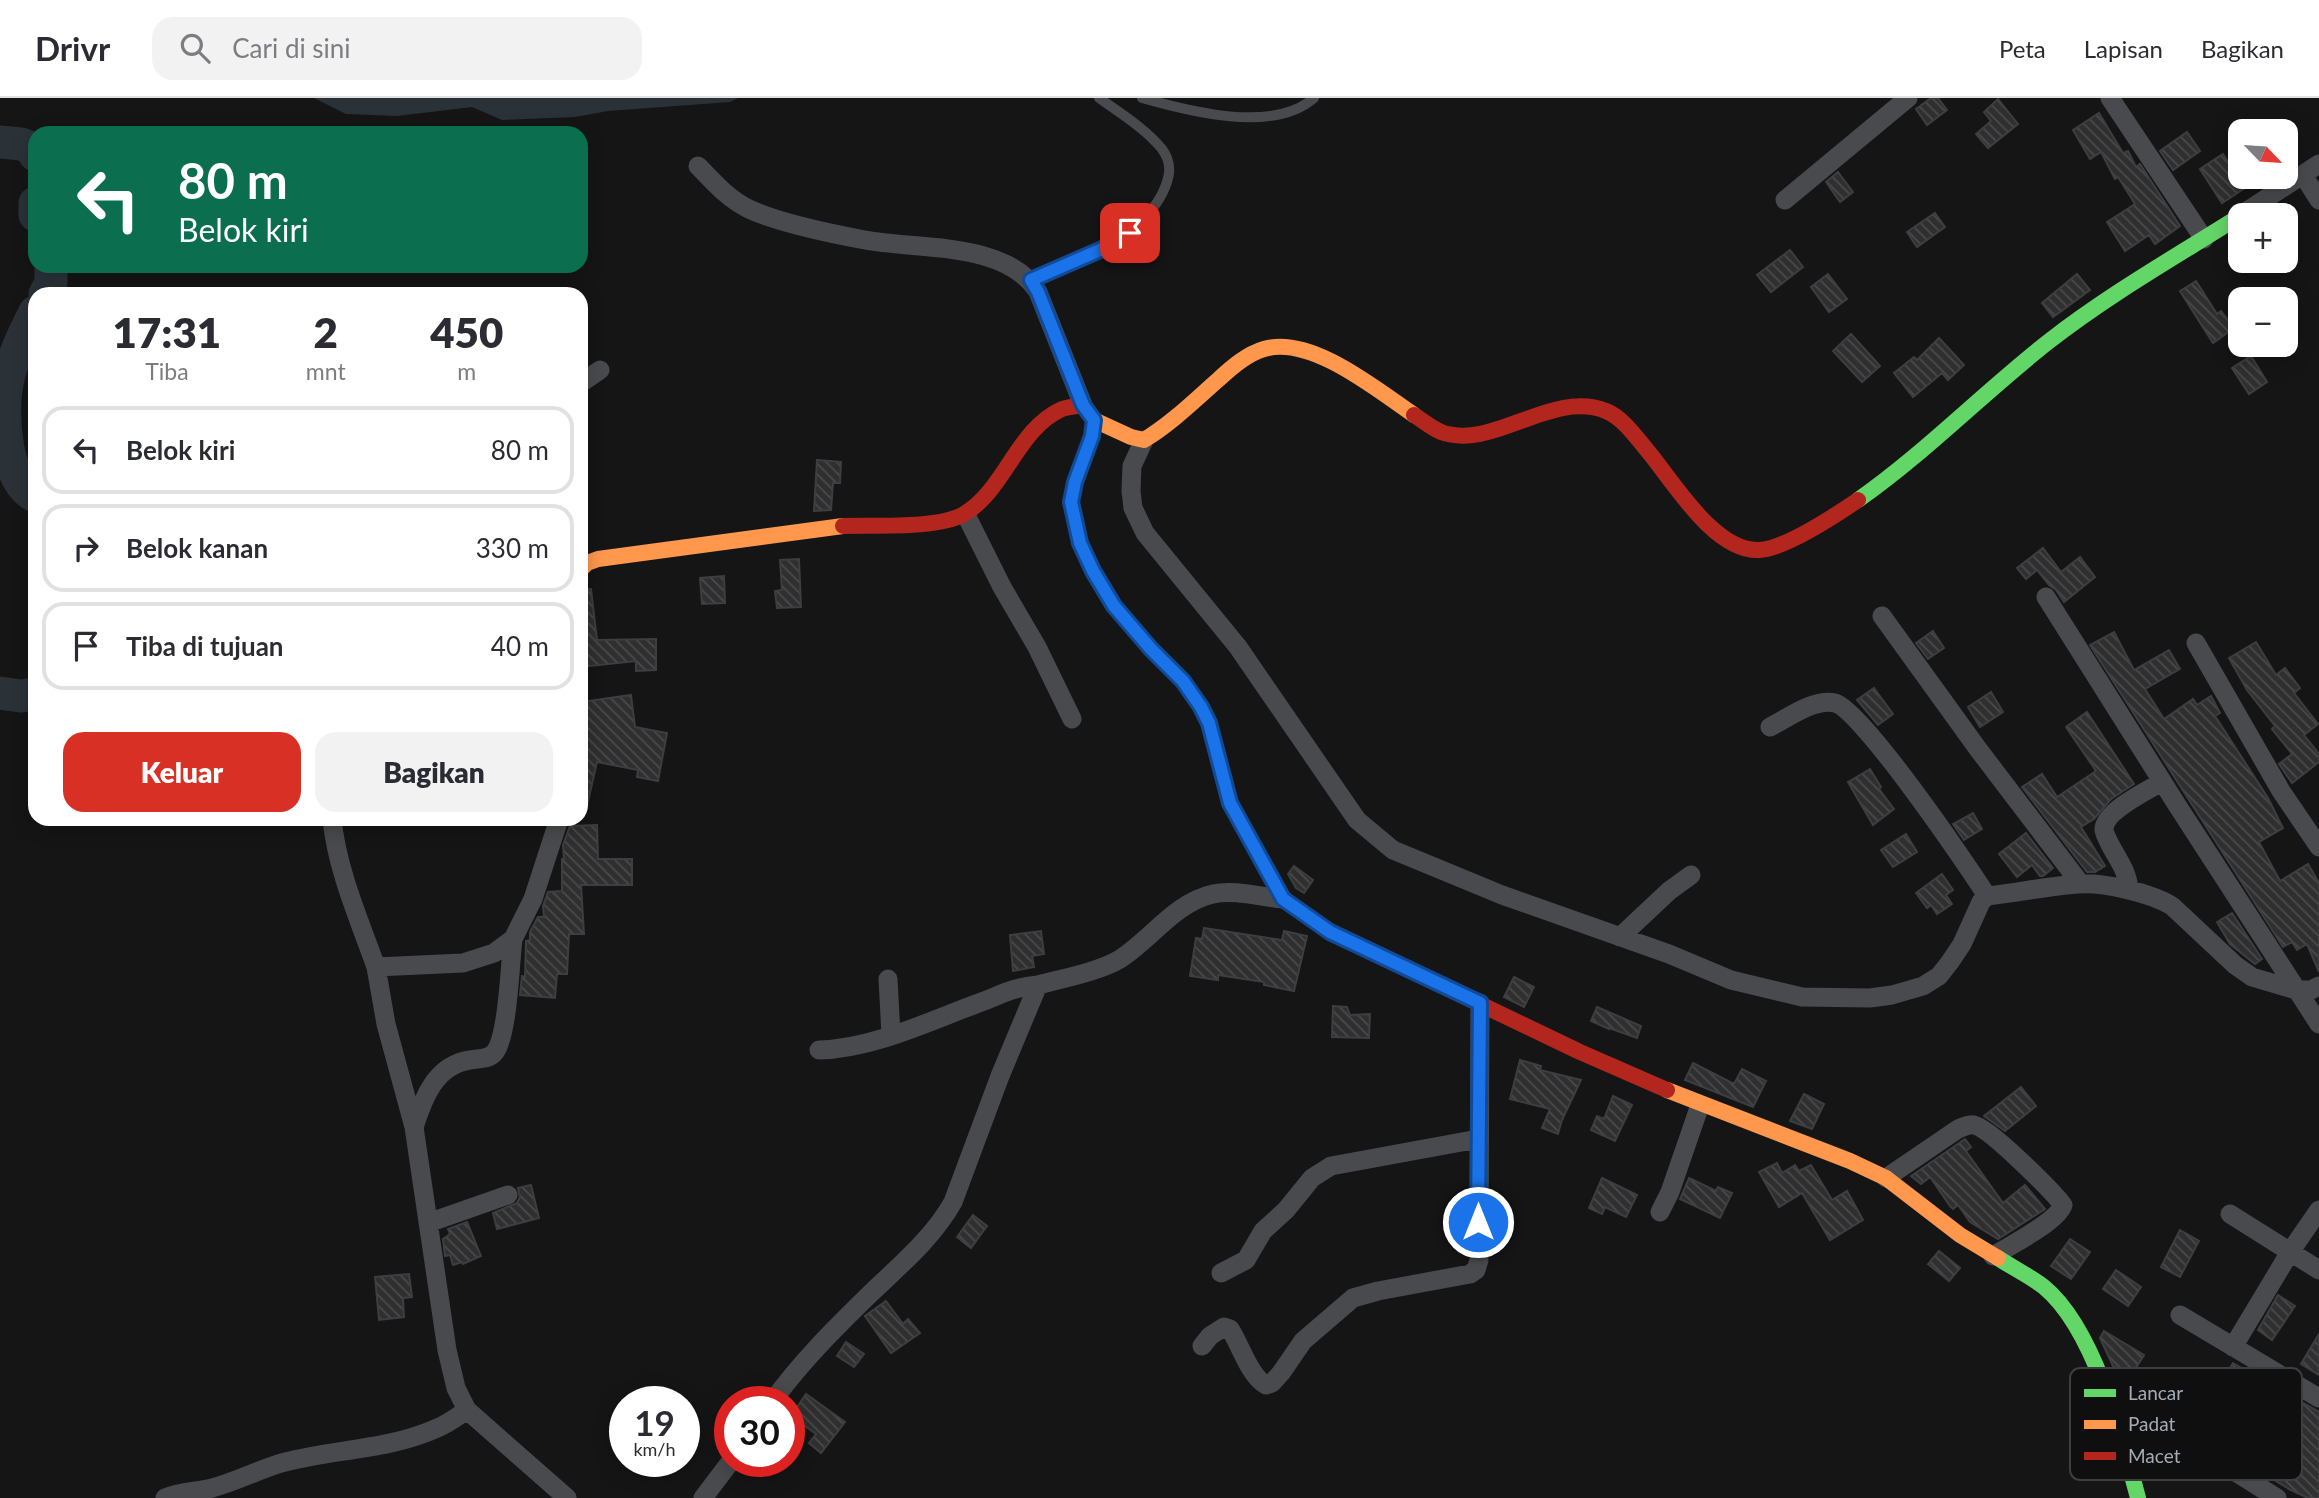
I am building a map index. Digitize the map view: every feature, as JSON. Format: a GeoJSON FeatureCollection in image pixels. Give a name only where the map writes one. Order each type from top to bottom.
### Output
{"type":"FeatureCollection","features":[{"type":"Feature","properties":{"kind":"street"},"geometry":{"type":"LineString","coordinates":[[1784,200],[1908,98]]}},
{"type":"Feature","properties":{"kind":"street"},"geometry":{"type":"LineString","coordinates":[[2110,98],[2204,239]]}},
{"type":"Feature","properties":{"kind":"street"},"geometry":{"type":"LineString","coordinates":[[698,166],[730,198],[775,218],[865,240],[989,258],[1007,264],[1031,280],[1088,412],[1092,436],[1075,482],[1071,502],[1080,543],[1114,606],[1183,681],[1201,707],[1209,723],[1230,803],[1283,899],[1330,932],[1580,1052],[1700,1105],[1850,1161],[1886,1178],[1960,1235],[2043,1287],[2070,1315],[2096,1368]]}},
{"type":"Feature","properties":{"kind":"street"},"geometry":{"type":"LineString","coordinates":[[2259,203],[2311,169],[2319,200]]}},
{"type":"Feature","properties":{"kind":"street"},"geometry":{"type":"LineString","coordinates":[[2228,223],[2094,307],[2023,362],[1870,493],[1821,525],[1758,550],[1740,547],[1724,539],[1702,517],[1632,433],[1607,410],[1582,406],[1558,407],[1469,436],[1442,433],[1350,374],[1315,355],[1286,347],[1265,349],[1231,369],[1171,424],[1144,440],[1132,466],[1133,508],[1145,533],[1238,648],[1357,820],[1393,850],[1502,895],[1669,954],[1731,980],[1776,992],[1811,997],[1881,996],[1923,986],[1939,976],[1956,954],[1981,902],[1987,896],[2080,883],[2151,895],[2172,906],[2244,972],[2296,990],[2311,990],[2319,986]]}},
{"type":"Feature","properties":{"kind":"street"},"geometry":{"type":"LineString","coordinates":[[588,378],[600,370]]}},
{"type":"Feature","properties":{"kind":"street"},"geometry":{"type":"LineString","coordinates":[[588,563],[598,559],[840,526],[959,520],[977,505],[1021,448],[1051,416],[1063,408],[1088,412],[1131,437],[1144,440]]}},
{"type":"Feature","properties":{"kind":"street"},"geometry":{"type":"LineString","coordinates":[[966,515],[1002,587],[1037,647],[1072,719]]}},
{"type":"Feature","properties":{"kind":"street"},"geometry":{"type":"LineString","coordinates":[[2046,597],[2319,1024]]}},
{"type":"Feature","properties":{"kind":"street"},"geometry":{"type":"LineString","coordinates":[[1882,616],[1978,749],[2080,883]]}},
{"type":"Feature","properties":{"kind":"street"},"geometry":{"type":"LineString","coordinates":[[2196,643],[2281,790],[2319,847]]}},
{"type":"Feature","properties":{"kind":"street"},"geometry":{"type":"LineString","coordinates":[[1770,727],[1816,704],[1840,704],[1874,736],[1987,896]]}},
{"type":"Feature","properties":{"kind":"street"},"geometry":{"type":"LineString","coordinates":[[2129,890],[2128,877],[2108,842],[2104,825],[2115,811],[2162,782]]}},
{"type":"Feature","properties":{"kind":"street"},"geometry":{"type":"LineString","coordinates":[[333,826],[345,879],[376,967],[386,1024],[414,1127],[451,1374],[467,1410],[567,1498]]}},
{"type":"Feature","properties":{"kind":"street"},"geometry":{"type":"LineString","coordinates":[[414,1127],[426,1093],[445,1071],[466,1060],[489,1058],[497,1049],[503,1033],[513,939],[533,899],[557,826]]}},
{"type":"Feature","properties":{"kind":"street"},"geometry":{"type":"LineString","coordinates":[[1620,937],[1669,891],[1691,875]]}},
{"type":"Feature","properties":{"kind":"street"},"geometry":{"type":"LineString","coordinates":[[820,1050],[850,1048],[989,999],[1007,990],[1070,977],[1119,960],[1183,909],[1210,894],[1283,899]]}},
{"type":"Feature","properties":{"kind":"street"},"geometry":{"type":"LineString","coordinates":[[376,967],[463,963],[494,953],[513,939]]}},
{"type":"Feature","properties":{"kind":"street"},"geometry":{"type":"LineString","coordinates":[[888,979],[891,1035]]}},
{"type":"Feature","properties":{"kind":"street"},"geometry":{"type":"LineString","coordinates":[[786,1386],[840,1323],[944,1218],[953,1202],[1000,1076],[1038,985]]}},
{"type":"Feature","properties":{"kind":"street"},"geometry":{"type":"LineString","coordinates":[[1202,1346],[1218,1329],[1230,1329],[1255,1375],[1266,1385],[1272,1383],[1281,1373],[1303,1341],[1353,1298],[1470,1274],[1479,1260],[1480,1003]]}},
{"type":"Feature","properties":{"kind":"street"},"geometry":{"type":"LineString","coordinates":[[1660,1212],[1670,1192],[1700,1105]]}},
{"type":"Feature","properties":{"kind":"street"},"geometry":{"type":"LineString","coordinates":[[1886,1178],[1958,1129],[1978,1126],[2003,1145],[2063,1205],[2062,1210],[2047,1222],[1993,1256]]}},
{"type":"Feature","properties":{"kind":"street"},"geometry":{"type":"LineString","coordinates":[[1221,1273],[1246,1260],[1272,1222],[1286,1210],[1312,1178],[1331,1166],[1478,1139]]}},
{"type":"Feature","properties":{"kind":"street"},"geometry":{"type":"LineString","coordinates":[[428,1223],[508,1195]]}},
{"type":"Feature","properties":{"kind":"street"},"geometry":{"type":"LineString","coordinates":[[2233,1346],[2319,1210]]}},
{"type":"Feature","properties":{"kind":"street"},"geometry":{"type":"LineString","coordinates":[[2230,1214],[2319,1270]]}},
{"type":"Feature","properties":{"kind":"street"},"geometry":{"type":"LineString","coordinates":[[2180,1315],[2269,1368]]}},
{"type":"Feature","properties":{"kind":"street"},"geometry":{"type":"LineString","coordinates":[[2302,1388],[2319,1398]]}},
{"type":"Feature","properties":{"kind":"street"},"geometry":{"type":"LineString","coordinates":[[165,1498],[186,1491],[211,1488],[278,1464],[418,1436],[438,1429],[467,1410]]}},
{"type":"Feature","properties":{"kind":"street"},"geometry":{"type":"LineString","coordinates":[[703,1498],[719,1477]]}},
{"type":"Feature","properties":{"kind":"street"},"geometry":{"type":"LineString","coordinates":[[2133,1480],[2138,1498]]}},
{"type":"Feature","properties":{"kind":"street"},"geometry":{"type":"LineString","coordinates":[[2248,1480],[2277,1498]]}},
{"type":"Feature","properties":{"kind":"lane"},"geometry":{"type":"LineString","coordinates":[[1031,280],[1100,250],[1130,233],[1147,217],[1168,182],[1170,165],[1161,149],[1143,131],[1099,98]]}},
{"type":"Feature","properties":{"kind":"lane"},"geometry":{"type":"LineString","coordinates":[[1142,98],[1184,110],[1214,115],[1249,116],[1281,114],[1307,104],[1314,98]]}},
{"type":"Feature","properties":{"kind":"shaded area"},"geometry":{"type":"Polygon","coordinates":[[[314,98],[738,98],[730,102],[608,111],[575,117],[502,120],[472,107],[397,116],[346,114],[314,98]]]}},
{"type":"Feature","properties":{"kind":"building"},"geometry":{"type":"Polygon","coordinates":[[[1931,98],[1938,98],[1947,110],[1927,125],[1916,109],[1931,98]]]}},
{"type":"Feature","properties":{"kind":"building"},"geometry":{"type":"Polygon","coordinates":[[[1998,99],[2018,124],[1988,148],[1976,134],[1991,121],[1984,112],[1998,99]]]}},
{"type":"Feature","properties":{"kind":"building"},"geometry":{"type":"Polygon","coordinates":[[[2099,113],[2123,153],[2128,151],[2136,167],[2140,164],[2180,226],[2155,244],[2149,235],[2125,251],[2107,222],[2135,204],[2118,177],[2115,179],[2101,152],[2090,159],[2073,130],[2099,113]]]}},
{"type":"Feature","properties":{"kind":"building"},"geometry":{"type":"Polygon","coordinates":[[[2187,132],[2200,151],[2173,170],[2160,151],[2187,132]]]}},
{"type":"Feature","properties":{"kind":"building"},"geometry":{"type":"Polygon","coordinates":[[[2223,154],[2228,162],[2228,189],[2243,189],[2222,203],[2200,169],[2223,154]]]}},
{"type":"Feature","properties":{"kind":"building"},"geometry":{"type":"Polygon","coordinates":[[[1838,172],[1853,192],[1840,202],[1826,182],[1838,172]]]}},
{"type":"Feature","properties":{"kind":"building"},"geometry":{"type":"Polygon","coordinates":[[[1935,213],[1945,227],[1917,247],[1907,232],[1935,213]]]}},
{"type":"Feature","properties":{"kind":"building"},"geometry":{"type":"Polygon","coordinates":[[[1790,250],[1803,267],[1771,292],[1757,275],[1790,250]]]}},
{"type":"Feature","properties":{"kind":"building"},"geometry":{"type":"Polygon","coordinates":[[[1828,274],[1847,299],[1829,312],[1811,287],[1828,274]]]}},
{"type":"Feature","properties":{"kind":"building"},"geometry":{"type":"Polygon","coordinates":[[[2077,274],[2090,290],[2053,317],[2042,303],[2077,274]]]}},
{"type":"Feature","properties":{"kind":"building"},"geometry":{"type":"Polygon","coordinates":[[[2196,281],[2217,314],[2221,311],[2228,320],[2228,332],[2213,343],[2180,291],[2196,281]]]}},
{"type":"Feature","properties":{"kind":"building"},"geometry":{"type":"Polygon","coordinates":[[[1851,334],[1880,366],[1862,382],[1833,351],[1851,334]]]}},
{"type":"Feature","properties":{"kind":"building"},"geometry":{"type":"Polygon","coordinates":[[[1939,338],[1964,365],[1948,380],[1942,373],[1913,397],[1894,373],[1914,357],[1917,360],[1939,338]]]}},
{"type":"Feature","properties":{"kind":"building"},"geometry":{"type":"Polygon","coordinates":[[[2252,357],[2267,382],[2249,394],[2232,368],[2252,357]]]}},
{"type":"Feature","properties":{"kind":"building"},"geometry":{"type":"Polygon","coordinates":[[[817,460],[841,462],[840,483],[833,483],[831,510],[814,511],[817,460]]]}},
{"type":"Feature","properties":{"kind":"building"},"geometry":{"type":"Polygon","coordinates":[[[2043,548],[2061,572],[2080,557],[2095,577],[2064,602],[2037,570],[2026,579],[2017,568],[2043,548]]]}},
{"type":"Feature","properties":{"kind":"building"},"geometry":{"type":"Polygon","coordinates":[[[799,559],[801,607],[777,608],[775,591],[782,590],[780,560],[799,559]]]}},
{"type":"Feature","properties":{"kind":"building"},"geometry":{"type":"Polygon","coordinates":[[[724,576],[725,603],[702,604],[700,578],[724,576]]]}},
{"type":"Feature","properties":{"kind":"building"},"geometry":{"type":"Polygon","coordinates":[[[588,589],[591,589],[597,640],[656,639],[656,670],[636,671],[636,661],[588,666],[588,589]]]}},
{"type":"Feature","properties":{"kind":"building"},"geometry":{"type":"Polygon","coordinates":[[[1933,631],[1944,648],[1928,659],[1916,643],[1933,631]]]}},
{"type":"Feature","properties":{"kind":"building"},"geometry":{"type":"Polygon","coordinates":[[[2114,632],[2134,670],[2169,650],[2180,669],[2145,689],[2164,719],[2193,699],[2197,705],[2211,696],[2220,713],[2215,716],[2268,798],[2283,828],[2259,842],[2280,881],[2308,864],[2319,883],[2319,972],[2307,944],[2297,950],[2292,942],[2283,947],[2090,645],[2114,632]]]}},
{"type":"Feature","properties":{"kind":"building"},"geometry":{"type":"Polygon","coordinates":[[[2256,642],[2276,675],[2285,668],[2300,688],[2294,693],[2318,724],[2304,735],[2319,754],[2319,762],[2292,783],[2279,764],[2292,754],[2272,729],[2275,726],[2247,690],[2229,658],[2256,642]]]}},
{"type":"Feature","properties":{"kind":"building"},"geometry":{"type":"Polygon","coordinates":[[[1874,688],[1893,714],[1878,725],[1857,700],[1874,688]]]}},
{"type":"Feature","properties":{"kind":"building"},"geometry":{"type":"Polygon","coordinates":[[[1991,692],[2003,712],[1980,727],[1968,707],[1991,692]]]}},
{"type":"Feature","properties":{"kind":"building"},"geometry":{"type":"Polygon","coordinates":[[[631,695],[635,727],[667,733],[658,781],[637,777],[638,770],[597,762],[588,802],[588,701],[631,695]]]}},
{"type":"Feature","properties":{"kind":"building"},"geometry":{"type":"Polygon","coordinates":[[[2087,712],[2134,784],[2111,799],[2094,819],[2081,827],[2105,866],[2095,872],[2087,872],[2022,787],[2042,774],[2057,797],[2096,771],[2066,727],[2087,712]]]}},
{"type":"Feature","properties":{"kind":"building"},"geometry":{"type":"Polygon","coordinates":[[[1870,769],[1881,787],[1879,789],[1894,809],[1873,825],[1848,782],[1870,769]]]}},
{"type":"Feature","properties":{"kind":"building"},"geometry":{"type":"Polygon","coordinates":[[[1973,813],[1982,829],[1964,840],[1953,824],[1973,813]]]}},
{"type":"Feature","properties":{"kind":"building"},"geometry":{"type":"Polygon","coordinates":[[[597,825],[598,859],[632,859],[632,885],[581,885],[584,934],[569,934],[567,974],[557,974],[555,998],[520,995],[522,976],[525,977],[526,941],[530,940],[530,932],[538,917],[544,917],[543,906],[548,892],[562,891],[563,845],[570,826],[597,825]]]}},
{"type":"Feature","properties":{"kind":"building"},"geometry":{"type":"Polygon","coordinates":[[[2026,833],[2053,868],[2043,876],[2040,876],[2032,865],[2017,877],[1999,854],[2026,833]]]}},
{"type":"Feature","properties":{"kind":"building"},"geometry":{"type":"Polygon","coordinates":[[[1906,834],[1917,852],[1893,867],[1881,850],[1906,834]]]}},
{"type":"Feature","properties":{"kind":"building"},"geometry":{"type":"Polygon","coordinates":[[[1294,866],[1313,880],[1304,893],[1296,888],[1288,874],[1294,866]]]}},
{"type":"Feature","properties":{"kind":"building"},"geometry":{"type":"Polygon","coordinates":[[[1942,874],[1953,890],[1946,895],[1952,904],[1937,914],[1931,905],[1927,908],[1916,893],[1942,874]]]}},
{"type":"Feature","properties":{"kind":"building"},"geometry":{"type":"Polygon","coordinates":[[[2232,913],[2262,959],[2255,964],[2230,944],[2217,922],[2232,913]]]}},
{"type":"Feature","properties":{"kind":"building"},"geometry":{"type":"Polygon","coordinates":[[[1204,928],[1282,940],[1284,931],[1307,936],[1294,991],[1264,985],[1264,982],[1218,975],[1218,980],[1190,976],[1196,938],[1202,939],[1204,928]]]}},
{"type":"Feature","properties":{"kind":"building"},"geometry":{"type":"Polygon","coordinates":[[[1041,931],[1044,954],[1032,956],[1034,967],[1013,971],[1010,935],[1041,931]]]}},
{"type":"Feature","properties":{"kind":"building"},"geometry":{"type":"Polygon","coordinates":[[[1514,977],[1534,987],[1524,1007],[1504,997],[1514,977]]]}},
{"type":"Feature","properties":{"kind":"building"},"geometry":{"type":"Polygon","coordinates":[[[1333,1006],[1347,1007],[1350,1015],[1370,1014],[1369,1038],[1332,1037],[1333,1006]]]}},
{"type":"Feature","properties":{"kind":"building"},"geometry":{"type":"Polygon","coordinates":[[[1597,1007],[1641,1026],[1637,1038],[1591,1021],[1597,1007]]]}},
{"type":"Feature","properties":{"kind":"building"},"geometry":{"type":"Polygon","coordinates":[[[1520,1060],[1541,1066],[1540,1070],[1581,1080],[1558,1134],[1542,1128],[1550,1109],[1510,1099],[1520,1060]]]}},
{"type":"Feature","properties":{"kind":"building"},"geometry":{"type":"Polygon","coordinates":[[[1693,1063],[1734,1084],[1742,1069],[1766,1081],[1753,1107],[1685,1080],[1693,1063]]]}},
{"type":"Feature","properties":{"kind":"building"},"geometry":{"type":"Polygon","coordinates":[[[2021,1087],[2036,1106],[2005,1131],[1984,1116],[2021,1087]]]}},
{"type":"Feature","properties":{"kind":"building"},"geometry":{"type":"Polygon","coordinates":[[[1804,1094],[1824,1104],[1812,1129],[1790,1121],[1804,1094]]]}},
{"type":"Feature","properties":{"kind":"building"},"geometry":{"type":"Polygon","coordinates":[[[1613,1096],[1632,1105],[1615,1141],[1591,1130],[1597,1116],[1604,1119],[1613,1096]]]}},
{"type":"Feature","properties":{"kind":"building"},"geometry":{"type":"Polygon","coordinates":[[[1965,1139],[1971,1147],[1966,1151],[2003,1203],[2025,1185],[2045,1209],[1998,1239],[1970,1222],[1958,1205],[1953,1209],[1930,1177],[1921,1184],[1911,1176],[1965,1139]]]}},
{"type":"Feature","properties":{"kind":"building"},"geometry":{"type":"Polygon","coordinates":[[[1777,1163],[1782,1173],[1795,1165],[1799,1171],[1811,1165],[1832,1200],[1847,1191],[1863,1220],[1830,1240],[1802,1193],[1779,1207],[1759,1172],[1777,1163]]]}},
{"type":"Feature","properties":{"kind":"building"},"geometry":{"type":"Polygon","coordinates":[[[1602,1178],[1637,1195],[1626,1217],[1605,1207],[1602,1214],[1589,1208],[1602,1178]]]}},
{"type":"Feature","properties":{"kind":"building"},"geometry":{"type":"Polygon","coordinates":[[[1689,1178],[1716,1191],[1718,1187],[1732,1193],[1720,1218],[1680,1199],[1689,1178]]]}},
{"type":"Feature","properties":{"kind":"building"},"geometry":{"type":"Polygon","coordinates":[[[531,1185],[539,1218],[497,1229],[493,1213],[517,1203],[520,1197],[518,1188],[531,1185]]]}},
{"type":"Feature","properties":{"kind":"building"},"geometry":{"type":"Polygon","coordinates":[[[973,1215],[987,1226],[971,1248],[957,1237],[973,1215]]]}},
{"type":"Feature","properties":{"kind":"building"},"geometry":{"type":"Polygon","coordinates":[[[467,1222],[481,1256],[463,1264],[453,1265],[450,1255],[445,1256],[443,1239],[450,1234],[448,1229],[467,1222]]]}},
{"type":"Feature","properties":{"kind":"building"},"geometry":{"type":"Polygon","coordinates":[[[2180,1230],[2199,1241],[2180,1277],[2161,1267],[2180,1230]]]}},
{"type":"Feature","properties":{"kind":"building"},"geometry":{"type":"Polygon","coordinates":[[[2070,1239],[2090,1252],[2071,1279],[2051,1266],[2070,1239]]]}},
{"type":"Feature","properties":{"kind":"building"},"geometry":{"type":"Polygon","coordinates":[[[1939,1251],[1960,1268],[1949,1281],[1928,1264],[1939,1251]]]}},
{"type":"Feature","properties":{"kind":"building"},"geometry":{"type":"Polygon","coordinates":[[[2116,1270],[2141,1287],[2128,1306],[2103,1289],[2116,1270]]]}},
{"type":"Feature","properties":{"kind":"building"},"geometry":{"type":"Polygon","coordinates":[[[409,1274],[412,1297],[403,1298],[404,1317],[379,1320],[375,1277],[409,1274]]]}},
{"type":"Feature","properties":{"kind":"building"},"geometry":{"type":"Polygon","coordinates":[[[2278,1295],[2295,1306],[2272,1340],[2258,1330],[2278,1295]]]}},
{"type":"Feature","properties":{"kind":"building"},"geometry":{"type":"Polygon","coordinates":[[[886,1301],[903,1324],[908,1319],[920,1333],[891,1353],[865,1316],[886,1301]]]}},
{"type":"Feature","properties":{"kind":"building"},"geometry":{"type":"Polygon","coordinates":[[[2104,1331],[2144,1355],[2136,1368],[2116,1368],[2100,1338],[2104,1331]]]}},
{"type":"Feature","properties":{"kind":"building"},"geometry":{"type":"Polygon","coordinates":[[[2319,1334],[2319,1375],[2301,1364],[2319,1334]]]}},
{"type":"Feature","properties":{"kind":"building"},"geometry":{"type":"Polygon","coordinates":[[[846,1342],[864,1354],[854,1367],[837,1356],[846,1342]]]}},
{"type":"Feature","properties":{"kind":"building"},"geometry":{"type":"Polygon","coordinates":[[[805,1395],[845,1422],[821,1453],[809,1443],[816,1434],[805,1426],[805,1395]]]}},
{"type":"Feature","properties":{"kind":"building"},"geometry":{"type":"Polygon","coordinates":[[[2302,1402],[2319,1412],[2319,1498],[2308,1498],[2274,1480],[2302,1480],[2302,1402]]]}},
{"type":"Feature","properties":{"kind":"waterway"},"geometry":{"type":"LineString","coordinates":[[0,142],[28,147]]}},
{"type":"Feature","properties":{"kind":"waterway"},"geometry":{"type":"LineString","coordinates":[[49,287],[51,273]]}},
{"type":"Feature","properties":{"kind":"waterway"},"geometry":{"type":"LineString","coordinates":[[28,326],[12,366],[5,397],[5,428],[11,462],[17,477],[28,490]]}},
{"type":"Feature","properties":{"kind":"waterway"},"geometry":{"type":"LineString","coordinates":[[0,693],[28,695]]}},
{"type":"Feature","properties":{"kind":"traffic: fast"},"geometry":{"type":"LineString","coordinates":[[1858,500],[1907,463],[2071,325],[2228,223]]}},
{"type":"Feature","properties":{"kind":"traffic: fast"},"geometry":{"type":"LineString","coordinates":[[1998,1258],[2044,1287],[2062,1305],[2078,1329],[2096,1368]]}},
{"type":"Feature","properties":{"kind":"traffic: fast"},"geometry":{"type":"LineString","coordinates":[[2133,1480],[2138,1498]]}},
{"type":"Feature","properties":{"kind":"traffic: slow"},"geometry":{"type":"LineString","coordinates":[[1094,420],[1144,440],[1174,419],[1240,361],[1264,349],[1282,347],[1302,350],[1343,367],[1414,415]]}},
{"type":"Feature","properties":{"kind":"traffic: slow"},"geometry":{"type":"LineString","coordinates":[[1075,483],[1071,502],[1080,543],[1093,571],[1114,606],[1183,681],[1201,707],[1209,723],[1230,803],[1283,899],[1330,932],[1388,960]]}},
{"type":"Feature","properties":{"kind":"traffic: slow"},"geometry":{"type":"LineString","coordinates":[[588,563],[598,559],[843,526]]}},
{"type":"Feature","properties":{"kind":"traffic: slow"},"geometry":{"type":"LineString","coordinates":[[1667,1090],[1850,1161],[1886,1178],[1960,1235],[1998,1258]]}},
{"type":"Feature","properties":{"kind":"traffic: jam"},"geometry":{"type":"LineString","coordinates":[[843,526],[923,524],[953,519],[964,514],[990,490],[1033,430],[1062,409],[1083,405],[1094,420],[1092,436],[1075,483]]}},
{"type":"Feature","properties":{"kind":"traffic: jam"},"geometry":{"type":"LineString","coordinates":[[1414,415],[1441,432],[1461,436],[1481,434],[1565,408],[1586,406],[1606,411],[1631,430],[1684,499],[1712,529],[1743,548],[1759,550],[1782,544],[1858,500]]}},
{"type":"Feature","properties":{"kind":"traffic: jam"},"geometry":{"type":"LineString","coordinates":[[1388,960],[1580,1052],[1667,1090]]}},
{"type":"Feature","properties":{"kind":"route"},"geometry":{"type":"LineString","coordinates":[[1130,233],[1100,250],[1031,280],[1083,405],[1094,420],[1092,436],[1075,482],[1071,502],[1080,543],[1114,606],[1183,681],[1201,707],[1209,723],[1230,803],[1283,899],[1330,932],[1480,1003],[1478,1222]]}}]}
